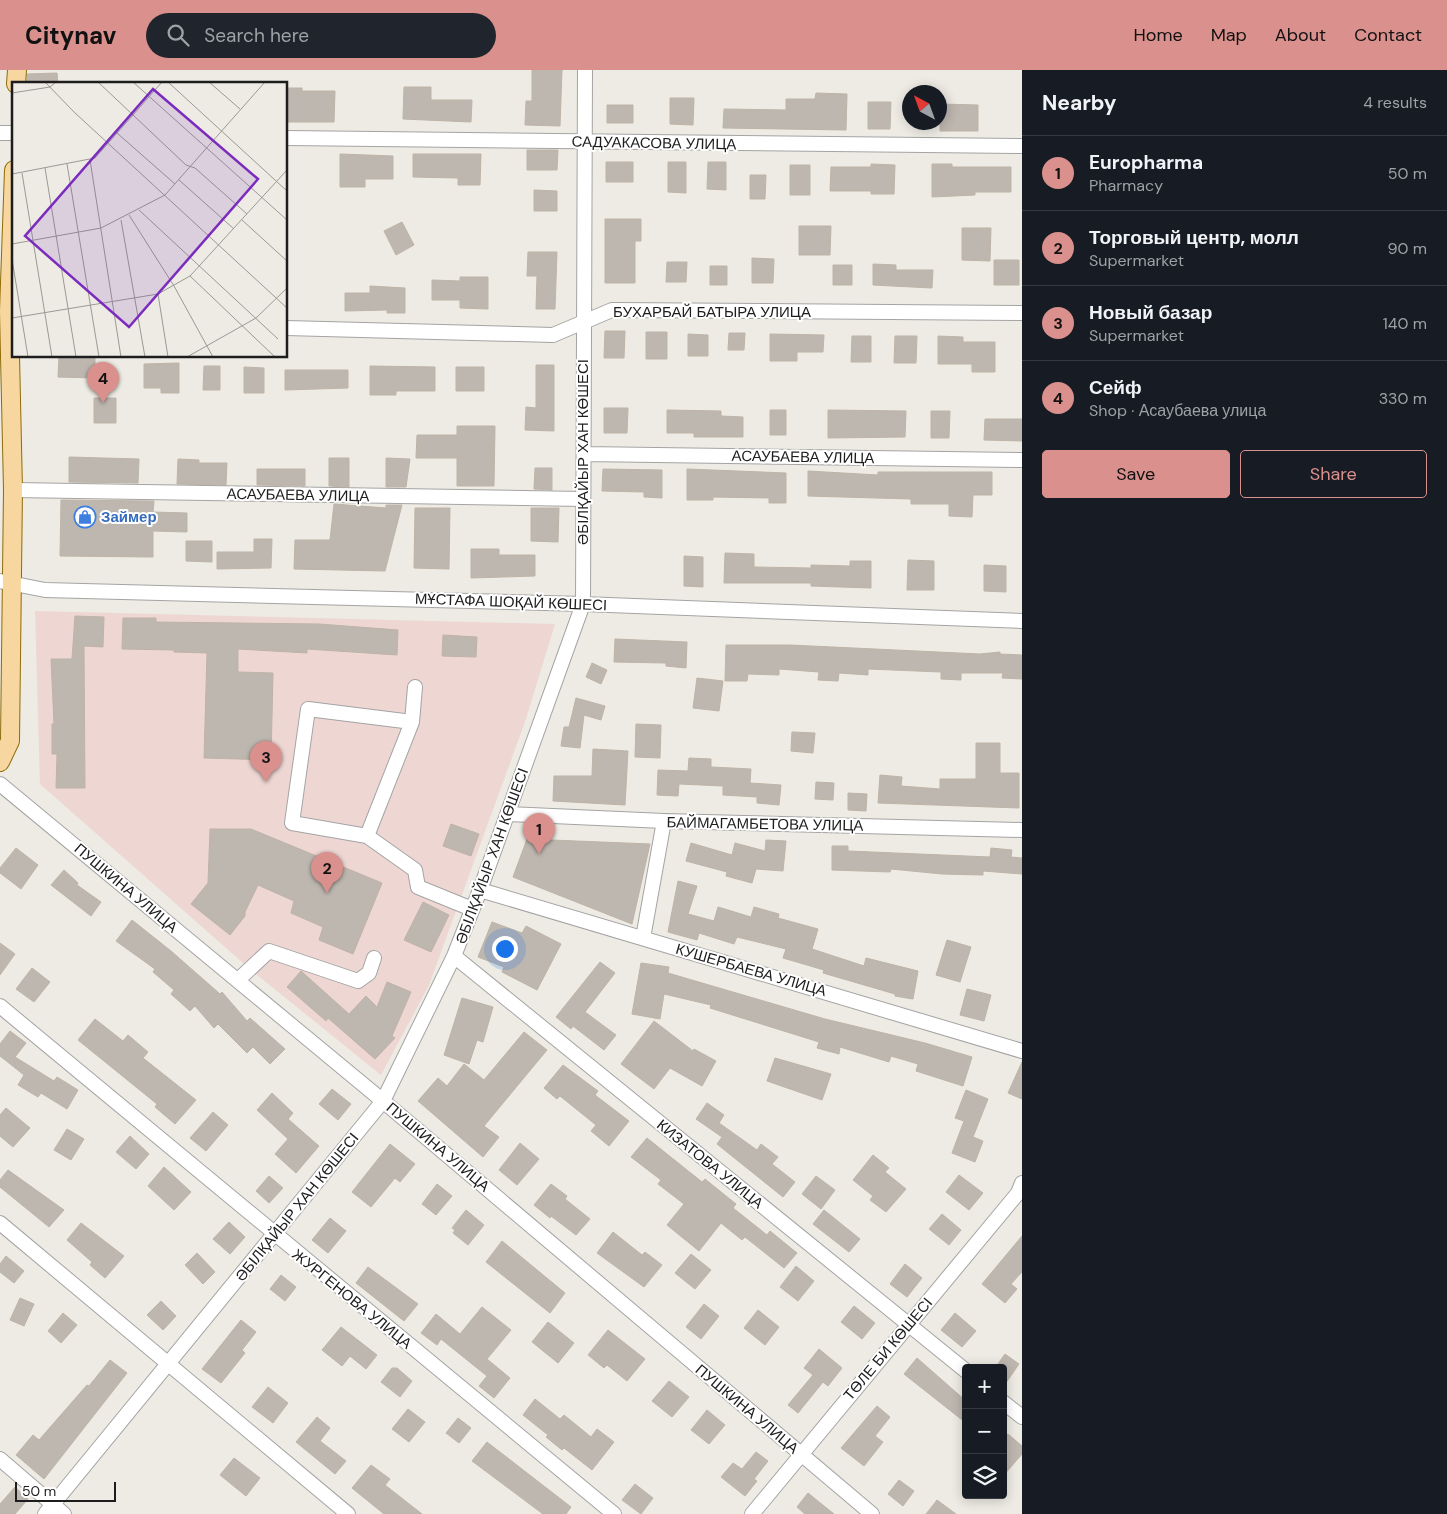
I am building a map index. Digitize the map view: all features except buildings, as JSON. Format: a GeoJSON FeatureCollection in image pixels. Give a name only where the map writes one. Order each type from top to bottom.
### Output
{"type":"FeatureCollection","features":[{"type":"Feature","properties":{"kind":"main road"},"geometry":{"type":"LineString","coordinates":[[0,762],[10,741],[6,582],[13,490],[8,310],[12,217]]}},
{"type":"Feature","properties":{"kind":"street","name":"ӘБІЛҚАЙЫР ХАН КӨШЕСІ"},"geometry":{"type":"LineString","coordinates":[[49,1509],[383,1101],[454,956],[480,890],[583,604],[585,70]]}},
{"type":"Feature","properties":{"kind":"street","name":"САДУАКАСОВА УЛИЦА"},"geometry":{"type":"LineString","coordinates":[[288,138],[585,143],[1022,146]]}},
{"type":"Feature","properties":{"kind":"street","name":"БУХАРБАЙ БАТЫРА УЛИЦА"},"geometry":{"type":"LineString","coordinates":[[288,328],[553,335],[612,310],[1022,313]]}},
{"type":"Feature","properties":{"kind":"street","name":"АСАУБАЕВА УЛИЦА"},"geometry":{"type":"LineString","coordinates":[[584,454],[1022,460]]}},
{"type":"Feature","properties":{"kind":"street","name":"АСАУБАЕВА УЛИЦА"},"geometry":{"type":"LineString","coordinates":[[13,490],[583,499]]}},
{"type":"Feature","properties":{"kind":"street","name":"МҰСТАФА ШОҚАЙ КӨШЕСІ"},"geometry":{"type":"LineString","coordinates":[[6,582],[45,590],[583,604],[1022,621]]}},
{"type":"Feature","properties":{"kind":"street"},"geometry":{"type":"LineString","coordinates":[[367,836],[412,722],[415,687]]}},
{"type":"Feature","properties":{"kind":"street"},"geometry":{"type":"LineString","coordinates":[[412,722],[308,709],[292,823],[367,836],[414,870],[418,887],[472,909]]}},
{"type":"Feature","properties":{"kind":"street","name":"ПУШКИНА УЛИЦА"},"geometry":{"type":"LineString","coordinates":[[0,784],[383,1101],[872,1514]]}},
{"type":"Feature","properties":{"kind":"street","name":"БАЙМАГАМБЕТОВА УЛИЦА"},"geometry":{"type":"LineString","coordinates":[[508,814],[664,821],[1022,830]]}},
{"type":"Feature","properties":{"kind":"street"},"geometry":{"type":"LineString","coordinates":[[643,938],[664,821]]}},
{"type":"Feature","properties":{"kind":"street","name":"КУШЕРБАЕВА УЛИЦА"},"geometry":{"type":"LineString","coordinates":[[480,890],[1022,1051]]}},
{"type":"Feature","properties":{"kind":"street"},"geometry":{"type":"LineString","coordinates":[[238,980],[269,951],[358,981],[369,973],[374,958]]}},
{"type":"Feature","properties":{"kind":"street","name":"КИЗАТОВА УЛИЦА"},"geometry":{"type":"LineString","coordinates":[[454,956],[962,1368]]}},
{"type":"Feature","properties":{"kind":"street","name":"ЖУРГЕНОВА УЛИЦА"},"geometry":{"type":"LineString","coordinates":[[0,1006],[274,1235],[614,1514]]}},
{"type":"Feature","properties":{"kind":"street","name":"ТӨЛЕ БИ КӨШЕСІ"},"geometry":{"type":"LineString","coordinates":[[752,1514],[908,1324],[1021,1191]]}},
{"type":"Feature","properties":{"kind":"street"},"geometry":{"type":"LineString","coordinates":[[0,1223],[348,1514]]}},
{"type":"Feature","properties":{"kind":"street"},"geometry":{"type":"LineString","coordinates":[[1007,1405],[1022,1417]]}},
{"type":"Feature","properties":{"kind":"street"},"geometry":{"type":"LineString","coordinates":[[0,1459],[49,1509],[64,1514]]}},
{"type":"Feature","properties":{"kind":"shaded area"},"geometry":{"type":"Polygon","coordinates":[[[35,611],[555,624],[525,722],[429,985],[381,1075],[251,970],[40,784],[35,611]]]}},
{"type":"Feature","properties":{"kind":"place","name":"Сейф"},"geometry":{"type":"Point","coordinates":[103,403]}},
{"type":"Feature","properties":{"kind":"place","name":"Займер"},"geometry":{"type":"Point","coordinates":[85,517]}},
{"type":"Feature","properties":{"kind":"place","name":"Новый базар"},"geometry":{"type":"Point","coordinates":[266,782]}},
{"type":"Feature","properties":{"kind":"place","name":"Europharma"},"geometry":{"type":"Point","coordinates":[539,854]}},
{"type":"Feature","properties":{"kind":"place","name":"Торговый центр, молл"},"geometry":{"type":"Point","coordinates":[327,893]}}]}
